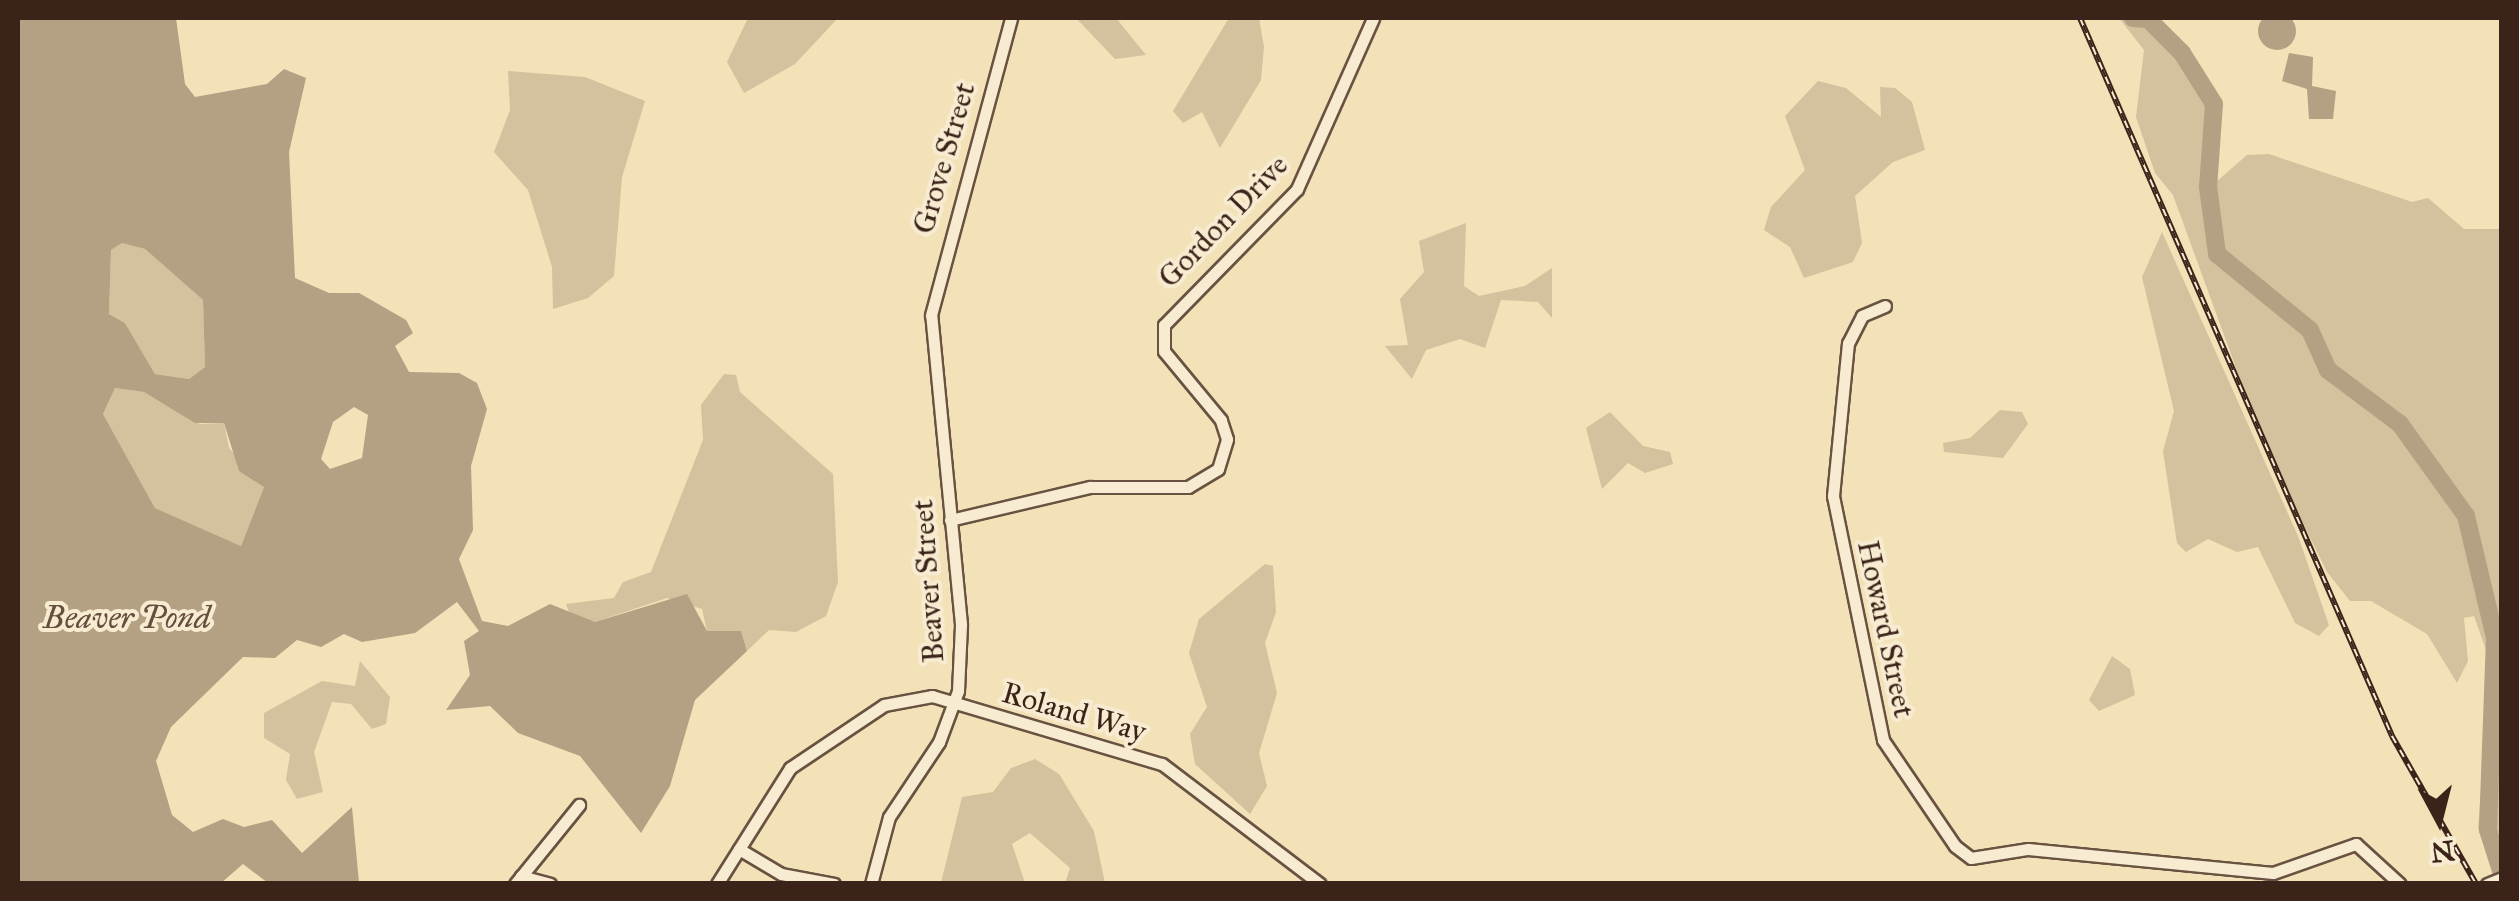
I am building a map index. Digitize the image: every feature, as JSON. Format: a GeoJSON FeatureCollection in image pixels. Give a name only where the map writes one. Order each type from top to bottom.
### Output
{"type":"FeatureCollection","features":[{"type":"Feature","properties":{"kind":"street","name":"Grove Street"},"geometry":{"type":"LineString","coordinates":[[932,315],[1012,18]]}},
{"type":"Feature","properties":{"kind":"street","name":"Gordon Drive"},"geometry":{"type":"LineString","coordinates":[[950,520],[1090,486],[1188,488],[1218,469],[1227,439],[1221,420],[1164,352],[1164,326],[1297,189],[1373,18]]}},
{"type":"Feature","properties":{"kind":"street","name":"Howard Street"},"geometry":{"type":"LineString","coordinates":[[1885,306],[1862,316],[1848,344],[1833,496],[1883,740],[1955,846],[1971,858],[2042,850],[2274,874],[2356,844],[2400,884]]}},
{"type":"Feature","properties":{"kind":"street","name":"Beaver Street"},"geometry":{"type":"LineString","coordinates":[[871,884],[889,816],[955,701],[961,624],[932,315]]}},
{"type":"Feature","properties":{"kind":"street","name":"Roland Way"},"geometry":{"type":"LineString","coordinates":[[717,884],[790,768],[904,696],[955,701],[1162,764],[1320,884]]}},
{"type":"Feature","properties":{"kind":"street"},"geometry":{"type":"LineString","coordinates":[[518,880],[580,805]]}},
{"type":"Feature","properties":{"kind":"street"},"geometry":{"type":"LineString","coordinates":[[738,850],[781,874],[834,884]]}},
{"type":"Feature","properties":{"kind":"street"},"geometry":{"type":"LineString","coordinates":[[2487,884],[2502,878]]}},
{"type":"Feature","properties":{"kind":"street"},"geometry":{"type":"LineString","coordinates":[[518,880],[550,884]]}},
{"type":"Feature","properties":{"kind":"shaded area"},"geometry":{"type":"Polygon","coordinates":[[[748,18],[838,18],[795,64],[744,93],[727,62],[748,18]]]}},
{"type":"Feature","properties":{"kind":"shaded area"},"geometry":{"type":"Polygon","coordinates":[[[1076,18],[1116,18],[1146,55],[1115,59],[1076,18]]]}},
{"type":"Feature","properties":{"kind":"shaded area"},"geometry":{"type":"Polygon","coordinates":[[[1229,18],[1259,18],[1264,47],[1261,80],[1220,148],[1202,112],[1183,123],[1173,111],[1229,18]]]}},
{"type":"Feature","properties":{"kind":"shaded area"},"geometry":{"type":"Polygon","coordinates":[[[2119,18],[2144,18],[2208,96],[2216,182],[2247,155],[2269,154],[2412,202],[2428,198],[2464,229],[2501,229],[2502,830],[2488,841],[2478,829],[2491,664],[2474,616],[2464,618],[2468,661],[2457,683],[2427,634],[2371,601],[2350,601],[2327,572],[2263,442],[2173,195],[2155,173],[2136,117],[2144,50],[2119,18]]]}},
{"type":"Feature","properties":{"kind":"shaded area"},"geometry":{"type":"Polygon","coordinates":[[[508,71],[585,77],[645,101],[622,177],[614,276],[588,298],[553,309],[552,267],[528,190],[494,152],[510,110],[508,71]]]}},
{"type":"Feature","properties":{"kind":"shaded area"},"geometry":{"type":"Polygon","coordinates":[[[1818,81],[1846,88],[1881,117],[1880,87],[1895,88],[1912,102],[1925,150],[1893,162],[1855,196],[1862,243],[1853,262],[1804,278],[1790,247],[1764,230],[1771,207],[1805,170],[1785,116],[1818,81]]]}},
{"type":"Feature","properties":{"kind":"shaded area"},"geometry":{"type":"Polygon","coordinates":[[[1466,223],[1464,286],[1479,296],[1525,286],[1552,268],[1552,318],[1538,302],[1501,300],[1485,348],[1460,339],[1426,350],[1412,379],[1385,346],[1408,345],[1400,299],[1424,272],[1419,241],[1466,223]]]}},
{"type":"Feature","properties":{"kind":"shaded area"},"geometry":{"type":"Polygon","coordinates":[[[2162,232],[2298,536],[2329,625],[2319,636],[2295,623],[2258,547],[2237,552],[2208,539],[2186,552],[2177,543],[2163,451],[2174,411],[2142,277],[2162,232]]]}},
{"type":"Feature","properties":{"kind":"shaded area"},"geometry":{"type":"Polygon","coordinates":[[[122,243],[145,249],[203,300],[205,367],[189,379],[155,374],[125,323],[109,314],[111,250],[122,243]]]}},
{"type":"Feature","properties":{"kind":"shaded area"},"geometry":{"type":"Polygon","coordinates":[[[724,374],[736,375],[740,392],[833,474],[838,582],[826,616],[796,632],[769,630],[747,651],[741,631],[707,631],[702,609],[667,598],[595,622],[570,615],[566,604],[614,598],[623,582],[651,572],[703,440],[701,405],[724,374]]]}},
{"type":"Feature","properties":{"kind":"shaded area"},"geometry":{"type":"Polygon","coordinates":[[[115,388],[144,392],[200,424],[224,423],[229,448],[264,487],[241,546],[155,508],[103,414],[115,388]]]}},
{"type":"Feature","properties":{"kind":"shaded area"},"geometry":{"type":"Polygon","coordinates":[[[2000,410],[2022,412],[2028,424],[2003,458],[1944,452],[1943,443],[1970,438],[2000,410]]]}},
{"type":"Feature","properties":{"kind":"shaded area"},"geometry":{"type":"Polygon","coordinates":[[[1610,412],[1643,446],[1670,452],[1673,464],[1645,473],[1628,463],[1602,489],[1586,428],[1610,412]]]}},
{"type":"Feature","properties":{"kind":"shaded area"},"geometry":{"type":"Polygon","coordinates":[[[1265,564],[1273,566],[1276,612],[1265,643],[1277,693],[1259,753],[1267,786],[1250,814],[1195,764],[1190,734],[1207,707],[1189,653],[1199,619],[1265,564]]]}},
{"type":"Feature","properties":{"kind":"shaded area"},"geometry":{"type":"Polygon","coordinates":[[[2112,656],[2130,669],[2135,695],[2099,711],[2089,700],[2112,656]]]}},
{"type":"Feature","properties":{"kind":"shaded area"},"geometry":{"type":"Polygon","coordinates":[[[360,661],[390,697],[386,724],[372,729],[351,704],[332,702],[314,752],[323,792],[297,799],[286,780],[290,754],[264,738],[264,713],[322,681],[355,686],[360,661]]]}},
{"type":"Feature","properties":{"kind":"shaded area"},"geometry":{"type":"Polygon","coordinates":[[[1035,759],[1059,774],[1094,831],[1105,883],[1065,883],[1070,868],[1030,833],[1012,844],[1025,883],[941,883],[962,797],[993,792],[1011,768],[1035,759]]]}},
{"type":"Feature","properties":{"kind":"water"},"geometry":{"type":"Polygon","coordinates":[[[2277,12],[2291,17],[2296,31],[2291,45],[2277,50],[2263,45],[2258,31],[2263,17],[2277,12]]]}},
{"type":"Feature","properties":{"kind":"water","name":"Beaver Pond"},"geometry":{"type":"Polygon","coordinates":[[[18,18],[176,18],[185,84],[195,97],[267,84],[284,69],[306,78],[289,152],[295,278],[329,293],[359,293],[406,320],[413,333],[395,346],[409,372],[459,373],[477,383],[487,409],[471,466],[473,530],[459,559],[482,621],[508,626],[550,604],[595,622],[687,594],[707,631],[741,631],[747,651],[695,700],[670,786],[641,833],[580,756],[518,733],[490,706],[446,710],[470,675],[464,641],[479,631],[457,602],[415,633],[362,642],[344,634],[321,647],[297,640],[275,658],[243,657],[171,727],[156,761],[172,815],[193,832],[223,819],[244,827],[272,820],[302,853],[352,807],[359,883],[268,883],[243,864],[221,883],[18,883],[18,18]],[[122,243],[111,250],[109,314],[125,323],[155,374],[189,379],[205,367],[203,300],[145,249],[122,243]],[[115,388],[103,414],[155,508],[241,546],[264,487],[239,471],[224,423],[195,423],[144,392],[115,388]],[[354,407],[333,422],[321,459],[330,469],[362,458],[368,415],[354,407]]]}},
{"type":"Feature","properties":{"kind":"water"},"geometry":{"type":"Polygon","coordinates":[[[2289,53],[2313,57],[2312,86],[2336,91],[2333,119],[2309,119],[2307,89],[2282,81],[2289,53]]]}},
{"type":"Feature","properties":{"kind":"waterway"},"geometry":{"type":"LineString","coordinates":[[2133,18],[2148,19],[2182,53],[2214,104],[2208,187],[2217,254],[2310,330],[2328,370],[2400,424],[2466,516],[2495,638],[2488,830],[2502,874]]}},
{"type":"Feature","properties":{"kind":"railway"},"geometry":{"type":"LineString","coordinates":[[2080,18],[2392,736],[2476,884]]}}]}
